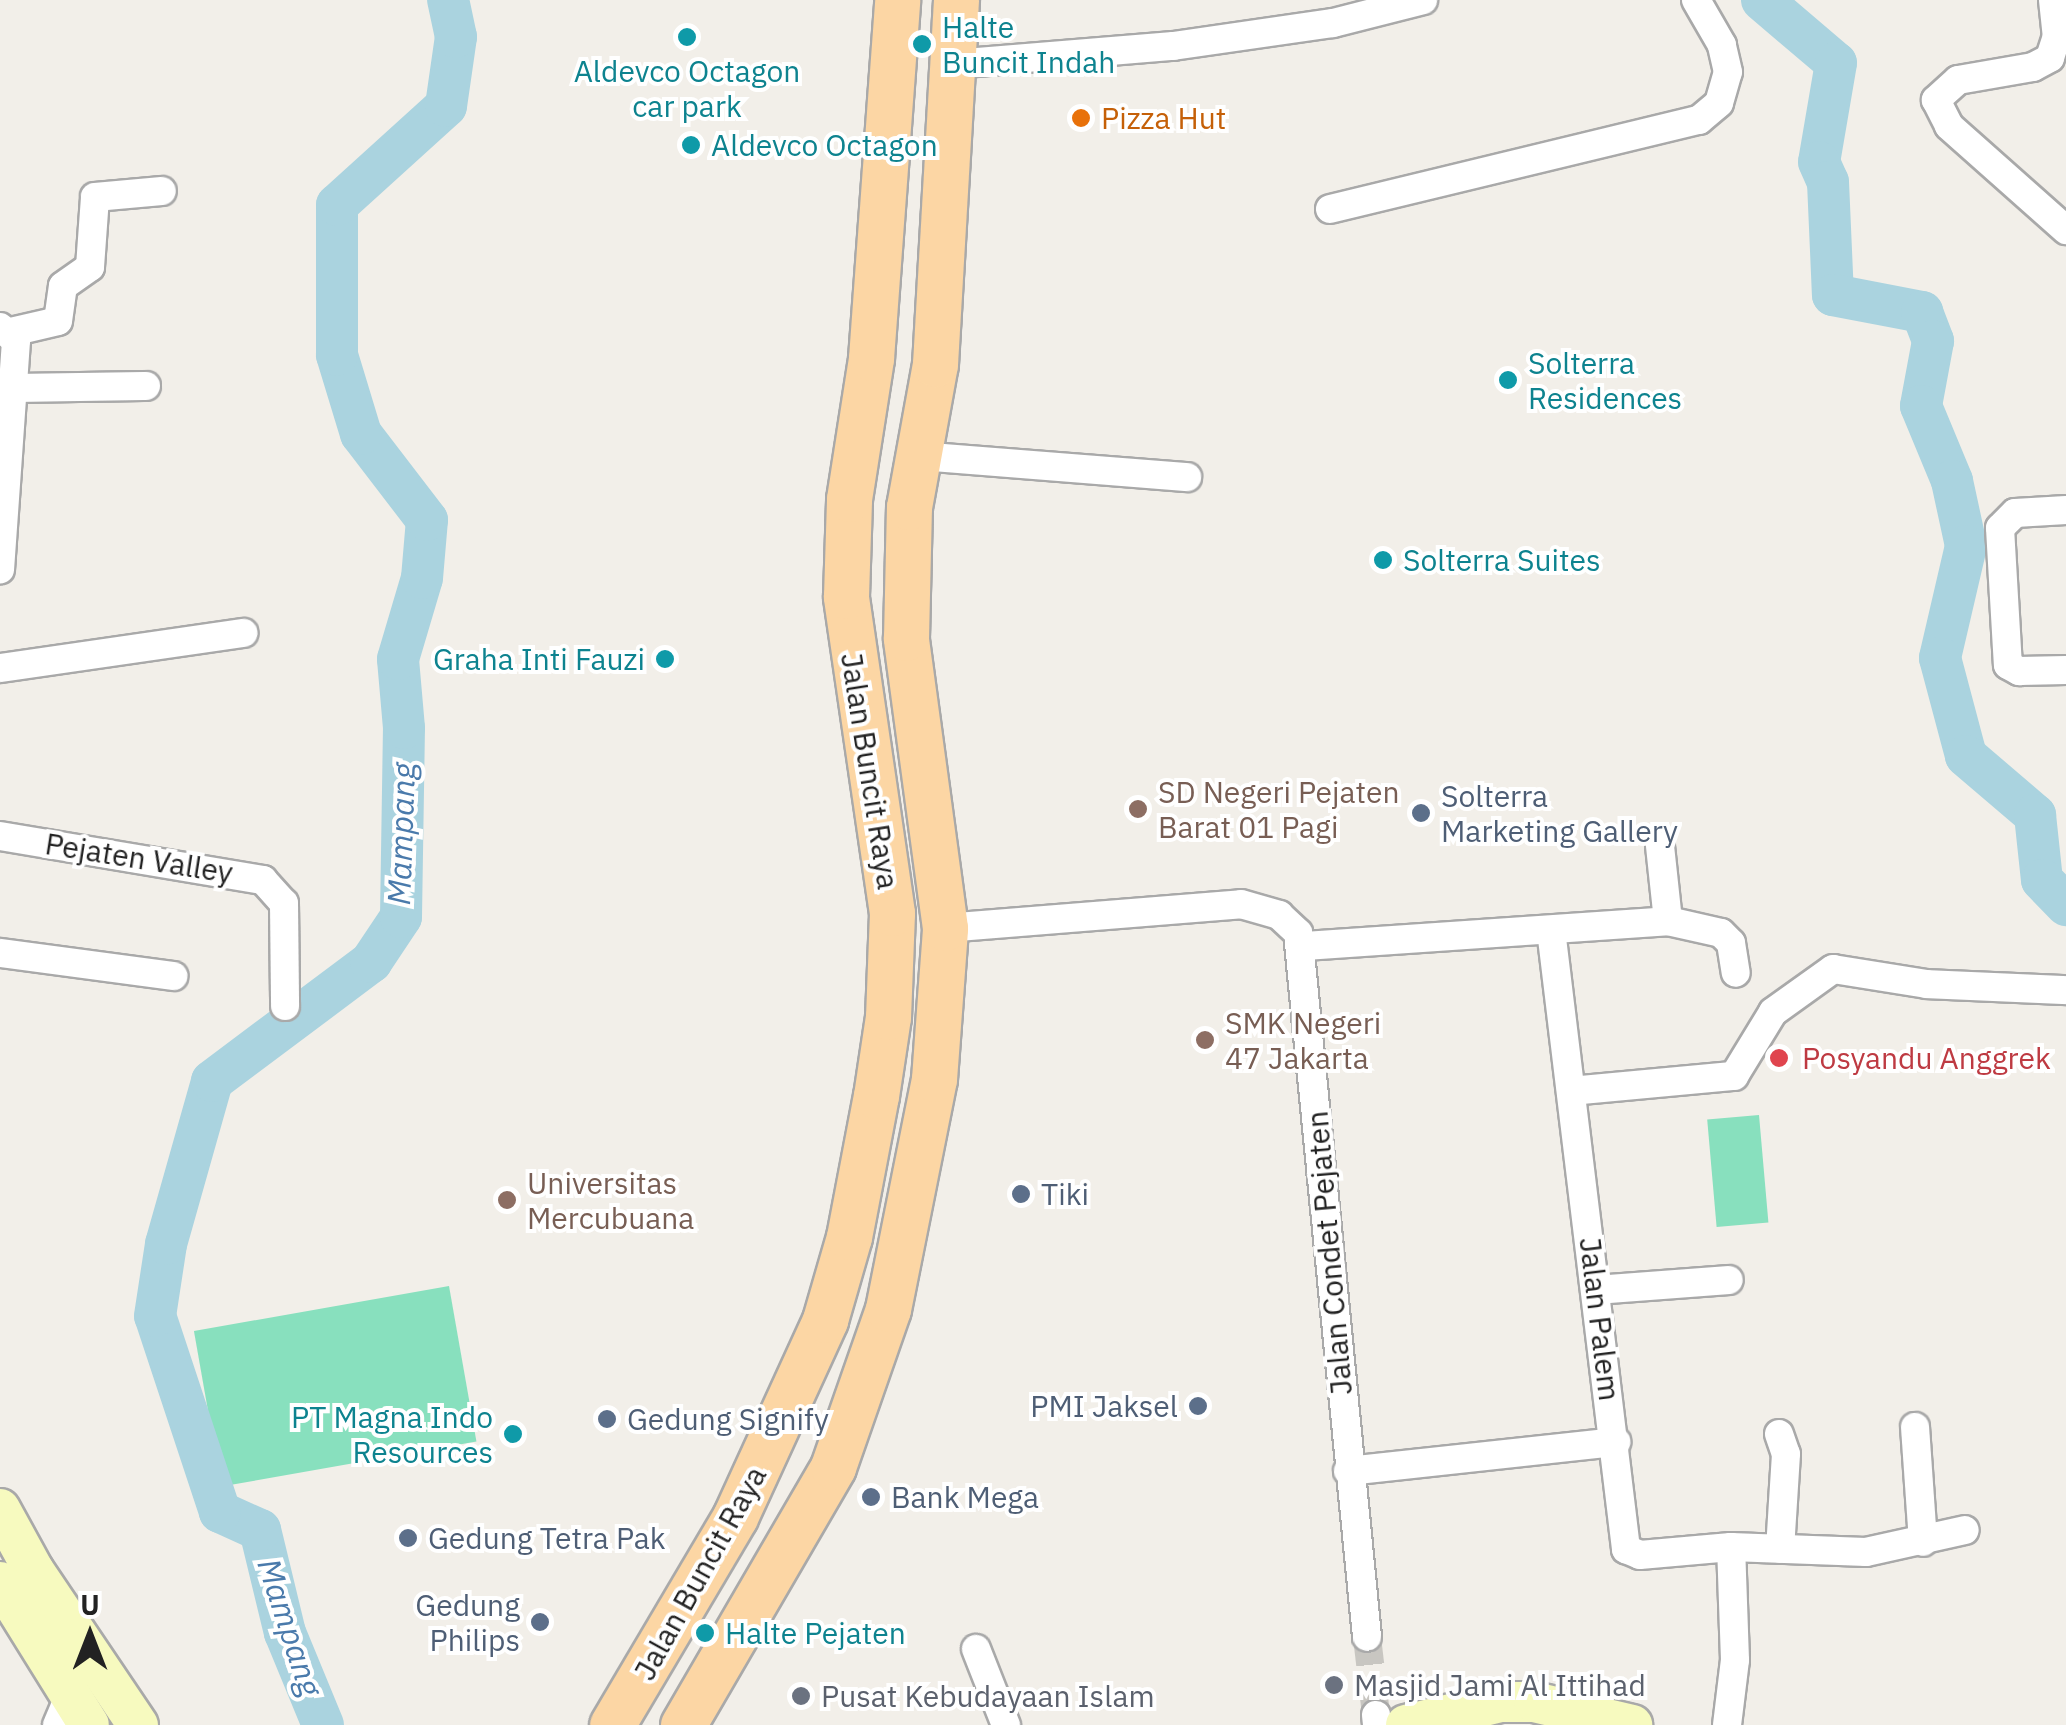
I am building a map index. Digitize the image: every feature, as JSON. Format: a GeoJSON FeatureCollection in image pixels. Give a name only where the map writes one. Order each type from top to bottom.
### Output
{"type":"FeatureCollection","features":[{"type":"Feature","properties":{"kind":"main road","name":"Jalan Buncit Raya"},"geometry":{"type":"LineString","coordinates":[[612,1725],[755,1480],[825,1320],[876,1096],[892,971],[887,850],[846,596],[849,499],[871,358],[897,0]]}},
{"type":"Feature","properties":{"kind":"main road","name":"Jalan Buncit Raya"},"geometry":{"type":"LineString","coordinates":[[683,1725],[833,1467],[888,1309],[934,1079],[945,928],[906,638],[909,507],[935,364],[956,0]]}},
{"type":"Feature","properties":{"kind":"main road"},"geometry":{"type":"LineString","coordinates":[[877,795],[897,801],[927,785]]}},
{"type":"Feature","properties":{"kind":"street"},"geometry":{"type":"LineString","coordinates":[[953,64],[1174,46],[1333,23],[1423,0]]}},
{"type":"Feature","properties":{"kind":"street"},"geometry":{"type":"LineString","coordinates":[[1330,208],[1699,120],[1719,103],[1728,72],[1722,44],[1696,0]]}},
{"type":"Feature","properties":{"kind":"street"},"geometry":{"type":"LineString","coordinates":[[2052,0],[2057,36],[2050,58],[2033,67],[1958,80],[1936,100],[1949,126],[2066,230]]}},
{"type":"Feature","properties":{"kind":"street"},"geometry":{"type":"LineString","coordinates":[[0,570],[13,388],[6,330],[58,321],[63,286],[90,267],[95,197],[162,191]]}},
{"type":"Feature","properties":{"kind":"street"},"geometry":{"type":"LineString","coordinates":[[13,388],[146,386]]}},
{"type":"Feature","properties":{"kind":"street"},"geometry":{"type":"LineString","coordinates":[[918,456],[1188,477]]}},
{"type":"Feature","properties":{"kind":"street"},"geometry":{"type":"LineString","coordinates":[[2066,510],[2015,514],[2000,528],[2008,664],[2020,671],[2066,670]]}},
{"type":"Feature","properties":{"kind":"street"},"geometry":{"type":"LineString","coordinates":[[0,668],[244,633]]}},
{"type":"Feature","properties":{"kind":"street","name":"Pejaten Valley"},"geometry":{"type":"LineString","coordinates":[[0,836],[263,880],[284,903],[285,1006]]}},
{"type":"Feature","properties":{"kind":"street"},"geometry":{"type":"LineString","coordinates":[[1660,846],[1668,921]]}},
{"type":"Feature","properties":{"kind":"street"},"geometry":{"type":"LineString","coordinates":[[945,928],[1241,904],[1280,914],[1304,946],[1668,921],[1720,933],[1731,942],[1736,972]]}},
{"type":"Feature","properties":{"kind":"street","name":"Jalan Palem"},"geometry":{"type":"LineString","coordinates":[[1348,1471],[1616,1442],[1551,930]]}},
{"type":"Feature","properties":{"kind":"street","name":"Jalan Condet Pejaten"},"geometry":{"type":"LineString","coordinates":[[1304,946],[1348,1471],[1367,1638]]}},
{"type":"Feature","properties":{"kind":"street"},"geometry":{"type":"LineString","coordinates":[[0,953],[173,976]]}},
{"type":"Feature","properties":{"kind":"street"},"geometry":{"type":"LineString","coordinates":[[1571,1091],[1734,1076],[1773,1012],[1833,969],[1927,984],[2066,990]]}},
{"type":"Feature","properties":{"kind":"street"},"geometry":{"type":"LineString","coordinates":[[1596,1290],[1729,1280]]}},
{"type":"Feature","properties":{"kind":"street"},"geometry":{"type":"LineString","coordinates":[[1916,1427],[1923,1542]]}},
{"type":"Feature","properties":{"kind":"street"},"geometry":{"type":"LineString","coordinates":[[1779,1434],[1786,1454],[1780,1549]]}},
{"type":"Feature","properties":{"kind":"street"},"geometry":{"type":"LineString","coordinates":[[1616,1442],[1628,1552],[1731,1548],[1866,1552],[1965,1530]]}},
{"type":"Feature","properties":{"kind":"street"},"geometry":{"type":"LineString","coordinates":[[0,1509],[34,1571],[138,1725]]}},
{"type":"Feature","properties":{"kind":"street"},"geometry":{"type":"LineString","coordinates":[[1727,1725],[1735,1660],[1731,1548]]}},
{"type":"Feature","properties":{"kind":"street"},"geometry":{"type":"LineString","coordinates":[[0,1582],[72,1714]]}},
{"type":"Feature","properties":{"kind":"street"},"geometry":{"type":"LineString","coordinates":[[976,1650],[1006,1725]]}},
{"type":"Feature","properties":{"kind":"street"},"geometry":{"type":"LineString","coordinates":[[1386,1722],[1500,1702],[1625,1724]]}},
{"type":"Feature","properties":{"kind":"green space"},"geometry":{"type":"Polygon","coordinates":[[[1759,1115],[1768,1223],[1717,1227],[1707,1120],[1759,1115]]]}},
{"type":"Feature","properties":{"kind":"green space"},"geometry":{"type":"Polygon","coordinates":[[[449,1286],[476,1442],[221,1487],[194,1331],[449,1286]]]}},
{"type":"Feature","properties":{"kind":"waterway","name":"Mampang"},"geometry":{"type":"LineString","coordinates":[[323,1725],[285,1633],[260,1530],[220,1512],[155,1316],[166,1244],[212,1081],[371,962],[401,917],[404,728],[398,659],[422,578],[427,520],[361,434],[337,355],[337,205],[446,106],[456,37],[448,0]]}},
{"type":"Feature","properties":{"kind":"waterway"},"geometry":{"type":"LineString","coordinates":[[1762,0],[1836,63],[1819,162],[1828,182],[1833,295],[1922,312],[1933,341],[1921,406],[1952,481],[1966,546],[1940,658],[1966,756],[2035,815],[2042,880],[2066,905]]}},
{"type":"Feature","properties":{"kind":"tunnel"},"geometry":{"type":"LineString","coordinates":[[1367,1637],[1376,1715]]}},
{"type":"Feature","properties":{"kind":"place","name":"Aldevco Octagon car park"},"geometry":{"type":"Point","coordinates":[687,37]}},
{"type":"Feature","properties":{"kind":"place","name":"Halte Buncit Indah"},"geometry":{"type":"Point","coordinates":[922,44]}},
{"type":"Feature","properties":{"kind":"place","name":"Pizza Hut"},"geometry":{"type":"Point","coordinates":[1081,118]}},
{"type":"Feature","properties":{"kind":"place","name":"Aldevco Octagon"},"geometry":{"type":"Point","coordinates":[691,145]}},
{"type":"Feature","properties":{"kind":"place","name":"Solterra Residences"},"geometry":{"type":"Point","coordinates":[1508,380]}},
{"type":"Feature","properties":{"kind":"place","name":"Solterra Suites"},"geometry":{"type":"Point","coordinates":[1383,560]}},
{"type":"Feature","properties":{"kind":"place","name":"Graha Inti Fauzi"},"geometry":{"type":"Point","coordinates":[665,659]}},
{"type":"Feature","properties":{"kind":"place","name":"SD Negeri Pejaten Barat 01 Pagi"},"geometry":{"type":"Point","coordinates":[1138,809]}},
{"type":"Feature","properties":{"kind":"place","name":"Solterra Marketing Gallery"},"geometry":{"type":"Point","coordinates":[1421,813]}},
{"type":"Feature","properties":{"kind":"place","name":"SMK Negeri 47 Jakarta"},"geometry":{"type":"Point","coordinates":[1205,1040]}},
{"type":"Feature","properties":{"kind":"place","name":"Posyandu Anggrek"},"geometry":{"type":"Point","coordinates":[1779,1058]}},
{"type":"Feature","properties":{"kind":"place","name":"Tiki"},"geometry":{"type":"Point","coordinates":[1021,1194]}},
{"type":"Feature","properties":{"kind":"place","name":"Universitas Mercubuana"},"geometry":{"type":"Point","coordinates":[507,1200]}},
{"type":"Feature","properties":{"kind":"place","name":"PMI Jaksel"},"geometry":{"type":"Point","coordinates":[1198,1406]}},
{"type":"Feature","properties":{"kind":"place","name":"Gedung Signify"},"geometry":{"type":"Point","coordinates":[607,1419]}},
{"type":"Feature","properties":{"kind":"place","name":"PT Magna Indo Resources"},"geometry":{"type":"Point","coordinates":[513,1434]}},
{"type":"Feature","properties":{"kind":"place","name":"Bank Mega"},"geometry":{"type":"Point","coordinates":[871,1497]}},
{"type":"Feature","properties":{"kind":"place","name":"Gedung Tetra Pak"},"geometry":{"type":"Point","coordinates":[408,1538]}},
{"type":"Feature","properties":{"kind":"place","name":"Gedung Philips"},"geometry":{"type":"Point","coordinates":[540,1622]}},
{"type":"Feature","properties":{"kind":"place","name":"Halte Pejaten"},"geometry":{"type":"Point","coordinates":[705,1633]}},
{"type":"Feature","properties":{"kind":"place","name":"Masjid Jami Al Ittihad"},"geometry":{"type":"Point","coordinates":[1334,1685]}},
{"type":"Feature","properties":{"kind":"place","name":"Pusat Kebudayaan Islam"},"geometry":{"type":"Point","coordinates":[801,1696]}}]}
